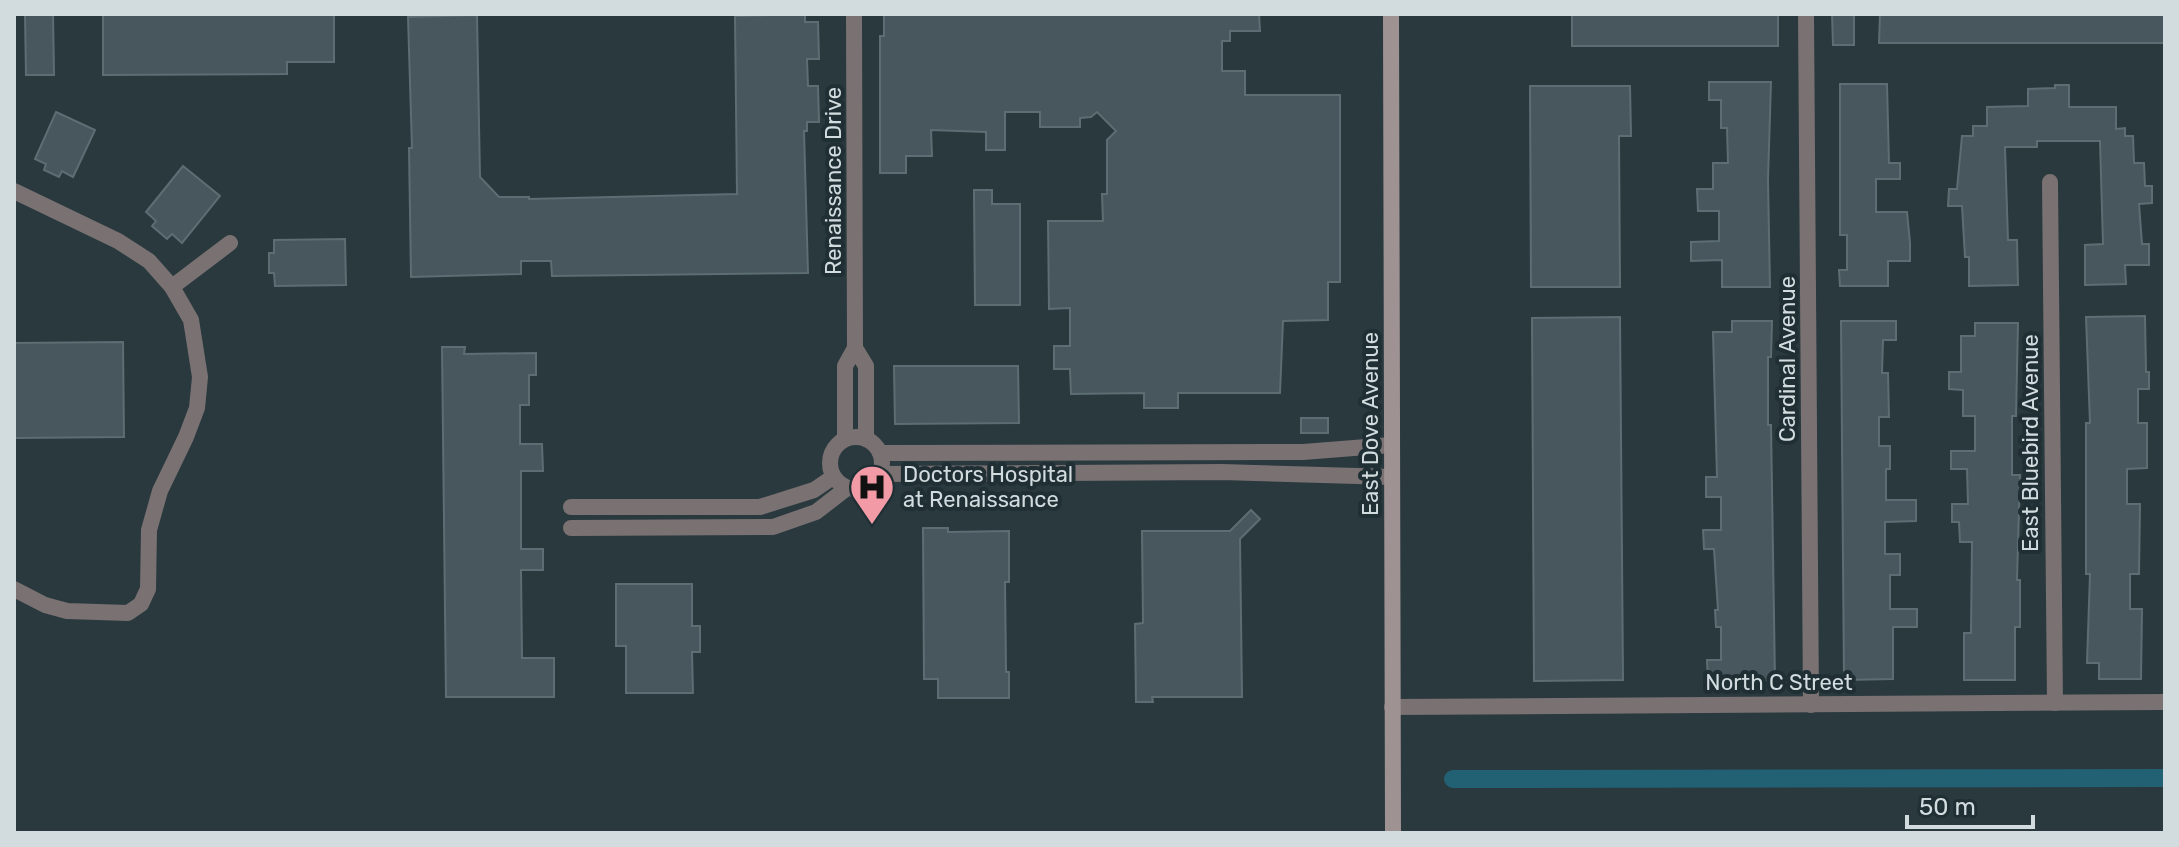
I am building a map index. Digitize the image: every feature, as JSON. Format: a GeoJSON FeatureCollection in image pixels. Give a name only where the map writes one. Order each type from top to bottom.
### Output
{"type":"FeatureCollection","features":[{"type":"Feature","properties":{"kind":"main road","name":"East Dove Avenue"},"geometry":{"type":"LineString","coordinates":[[1391,14],[1393,833]]}},
{"type":"Feature","properties":{"kind":"street","name":"Renaissance Drive"},"geometry":{"type":"LineString","coordinates":[[845,439],[845,366],[855,348],[854,14]]}},
{"type":"Feature","properties":{"kind":"street","name":"Cardinal Avenue"},"geometry":{"type":"LineString","coordinates":[[1806,14],[1811,705]]}},
{"type":"Feature","properties":{"kind":"street","name":"East Bluebird Avenue"},"geometry":{"type":"LineString","coordinates":[[2050,182],[2055,703]]}},
{"type":"Feature","properties":{"kind":"street"},"geometry":{"type":"LineString","coordinates":[[14,191],[149,261],[172,287],[191,320],[198,357],[199,392],[197,408],[160,491],[152,517],[148,589],[141,604],[128,613],[67,611],[45,605],[14,589]]}},
{"type":"Feature","properties":{"kind":"street"},"geometry":{"type":"LineString","coordinates":[[172,287],[230,243]]}},
{"type":"Feature","properties":{"kind":"street","name":"Renaissance Drive"},"geometry":{"type":"LineString","coordinates":[[855,348],[866,366],[866,439]]}},
{"type":"Feature","properties":{"kind":"street"},"geometry":{"type":"LineString","coordinates":[[880,453],[880,474],[868,487],[847,488],[833,477],[829,465],[831,453],[845,439],[853,437],[866,439],[880,453],[1284,452],[1392,445]]}},
{"type":"Feature","properties":{"kind":"street"},"geometry":{"type":"LineString","coordinates":[[1222,451],[1222,472]]}},
{"type":"Feature","properties":{"kind":"street"},"geometry":{"type":"LineString","coordinates":[[1176,452],[1176,472]]}},
{"type":"Feature","properties":{"kind":"street"},"geometry":{"type":"LineString","coordinates":[[1284,452],[1284,474]]}},
{"type":"Feature","properties":{"kind":"street"},"geometry":{"type":"LineString","coordinates":[[977,453],[977,473]]}},
{"type":"Feature","properties":{"kind":"street"},"geometry":{"type":"LineString","coordinates":[[1035,453],[1036,473]]}},
{"type":"Feature","properties":{"kind":"street"},"geometry":{"type":"LineString","coordinates":[[1076,453],[1076,473]]}},
{"type":"Feature","properties":{"kind":"street"},"geometry":{"type":"LineString","coordinates":[[880,474],[1222,472],[1392,477]]}},
{"type":"Feature","properties":{"kind":"street"},"geometry":{"type":"LineString","coordinates":[[571,507],[760,507],[814,490],[833,477]]}},
{"type":"Feature","properties":{"kind":"street"},"geometry":{"type":"LineString","coordinates":[[571,528],[773,527],[816,512],[847,488]]}},
{"type":"Feature","properties":{"kind":"street"},"geometry":{"type":"LineString","coordinates":[[814,490],[822,506]]}},
{"type":"Feature","properties":{"kind":"street"},"geometry":{"type":"LineString","coordinates":[[620,507],[620,528]]}},
{"type":"Feature","properties":{"kind":"street"},"geometry":{"type":"LineString","coordinates":[[760,507],[760,528]]}},
{"type":"Feature","properties":{"kind":"street","name":"North C Street"},"geometry":{"type":"LineString","coordinates":[[1392,707],[2165,702]]}},
{"type":"Feature","properties":{"kind":"building"},"geometry":{"type":"Polygon","coordinates":[[[25,14],[53,14],[54,75],[26,75],[25,14]]]}},
{"type":"Feature","properties":{"kind":"building"},"geometry":{"type":"Polygon","coordinates":[[[103,14],[334,14],[334,62],[287,62],[287,74],[103,75],[103,14]]]}},
{"type":"Feature","properties":{"kind":"building"},"geometry":{"type":"Polygon","coordinates":[[[805,14],[805,22],[818,22],[819,59],[807,59],[808,86],[818,86],[819,122],[807,122],[807,131],[804,131],[808,273],[552,276],[551,261],[521,261],[521,274],[411,277],[409,148],[412,148],[408,17],[477,15],[480,177],[499,197],[529,199],[737,194],[735,16],[805,14]]]}},
{"type":"Feature","properties":{"kind":"building"},"geometry":{"type":"Polygon","coordinates":[[[884,14],[1259,14],[1260,31],[1230,31],[1230,41],[1222,41],[1222,71],[1245,71],[1245,95],[1340,95],[1340,282],[1328,282],[1328,320],[1283,321],[1280,393],[1178,393],[1178,408],[1144,408],[1144,393],[1071,394],[1070,369],[1054,369],[1054,346],[1070,346],[1070,308],[1049,309],[1048,221],[1103,221],[1102,194],[1107,194],[1107,140],[1116,131],[1097,112],[1091,117],[1080,118],[1080,127],[1040,127],[1040,112],[1005,112],[1005,150],[986,150],[986,132],[931,130],[932,156],[906,156],[906,173],[880,173],[880,36],[884,36],[884,14]]]}},
{"type":"Feature","properties":{"kind":"building"},"geometry":{"type":"Polygon","coordinates":[[[1572,14],[1778,14],[1778,46],[1572,46],[1572,14]]]}},
{"type":"Feature","properties":{"kind":"building"},"geometry":{"type":"Polygon","coordinates":[[[1832,14],[1854,14],[1854,45],[1833,45],[1832,14]]]}},
{"type":"Feature","properties":{"kind":"building"},"geometry":{"type":"Polygon","coordinates":[[[1880,14],[2165,14],[2165,43],[1879,43],[1880,14]]]}},
{"type":"Feature","properties":{"kind":"building"},"geometry":{"type":"Polygon","coordinates":[[[1709,82],[1771,82],[1768,180],[1770,287],[1722,287],[1722,260],[1691,261],[1691,242],[1719,241],[1719,211],[1698,211],[1697,189],[1713,189],[1713,163],[1728,163],[1727,128],[1721,128],[1721,100],[1709,100],[1709,82]]]}},
{"type":"Feature","properties":{"kind":"building"},"geometry":{"type":"Polygon","coordinates":[[[1840,84],[1887,84],[1889,163],[1900,163],[1900,179],[1876,179],[1876,212],[1907,212],[1910,243],[1910,261],[1888,261],[1888,286],[1840,286],[1839,270],[1847,270],[1847,235],[1840,235],[1840,84]]]}},
{"type":"Feature","properties":{"kind":"building"},"geometry":{"type":"Polygon","coordinates":[[[2055,85],[2069,85],[2069,107],[2116,107],[2116,129],[2125,128],[2125,136],[2133,136],[2134,163],[2144,163],[2145,186],[2152,186],[2152,203],[2139,204],[2142,244],[2149,244],[2149,265],[2125,265],[2126,284],[2085,285],[2085,245],[2103,244],[2100,141],[2037,141],[2037,147],[2005,147],[2008,240],[2017,240],[2018,285],[1969,286],[1969,257],[1965,257],[1962,206],[1948,206],[1949,189],[1957,189],[1962,136],[1973,136],[1973,126],[1987,126],[1987,107],[2028,106],[2028,89],[2055,88],[2055,85]]]}},
{"type":"Feature","properties":{"kind":"building"},"geometry":{"type":"Polygon","coordinates":[[[1530,86],[1630,86],[1631,136],[1619,136],[1620,287],[1531,287],[1530,86]]]}},
{"type":"Feature","properties":{"kind":"building"},"geometry":{"type":"Polygon","coordinates":[[[56,112],[95,130],[73,177],[62,171],[59,177],[44,170],[46,164],[35,159],[56,112]]]}},
{"type":"Feature","properties":{"kind":"building"},"geometry":{"type":"Polygon","coordinates":[[[183,166],[220,196],[182,243],[172,234],[167,239],[152,226],[156,221],[146,212],[183,166]]]}},
{"type":"Feature","properties":{"kind":"building"},"geometry":{"type":"Polygon","coordinates":[[[974,190],[992,190],[992,204],[1020,204],[1020,305],[975,305],[974,190]]]}},
{"type":"Feature","properties":{"kind":"building"},"geometry":{"type":"Polygon","coordinates":[[[345,239],[346,285],[275,286],[274,273],[269,273],[269,253],[274,253],[274,240],[345,239]]]}},
{"type":"Feature","properties":{"kind":"building"},"geometry":{"type":"Polygon","coordinates":[[[2145,316],[2149,389],[2138,389],[2138,423],[2147,423],[2147,468],[2127,469],[2127,504],[2140,504],[2139,574],[2130,574],[2130,609],[2142,609],[2141,679],[2099,679],[2099,663],[2087,663],[2090,574],[2086,574],[2086,423],[2090,423],[2086,317],[2145,316]]]}},
{"type":"Feature","properties":{"kind":"building"},"geometry":{"type":"Polygon","coordinates":[[[1620,317],[1623,680],[1534,681],[1532,318],[1620,317]]]}},
{"type":"Feature","properties":{"kind":"building"},"geometry":{"type":"Polygon","coordinates":[[[1732,321],[1772,321],[1771,357],[1768,357],[1768,425],[1771,425],[1775,681],[1708,681],[1707,660],[1721,660],[1721,627],[1716,627],[1715,610],[1718,610],[1714,549],[1704,549],[1703,530],[1721,530],[1721,497],[1706,497],[1706,477],[1717,477],[1713,332],[1732,332],[1732,321]]]}},
{"type":"Feature","properties":{"kind":"building"},"geometry":{"type":"Polygon","coordinates":[[[1841,321],[1896,321],[1896,340],[1883,340],[1882,373],[1888,373],[1889,417],[1879,417],[1879,446],[1890,446],[1886,500],[1916,500],[1916,521],[1885,522],[1885,554],[1900,554],[1900,575],[1890,575],[1890,609],[1917,609],[1917,627],[1893,627],[1893,679],[1844,680],[1841,321]]]}},
{"type":"Feature","properties":{"kind":"building"},"geometry":{"type":"Polygon","coordinates":[[[1975,323],[2018,323],[2016,416],[2012,416],[2012,475],[2020,475],[2017,580],[2020,580],[2020,627],[2015,627],[2015,680],[1964,680],[1964,633],[1971,633],[1972,542],[1960,542],[1959,522],[1952,522],[1952,504],[1968,504],[1967,469],[1951,469],[1951,451],[1975,451],[1975,416],[1963,416],[1963,390],[1949,389],[1949,372],[1961,372],[1961,336],[1975,336],[1975,323]]]}},
{"type":"Feature","properties":{"kind":"building"},"geometry":{"type":"Polygon","coordinates":[[[123,342],[124,437],[14,438],[14,343],[123,342]]]}},
{"type":"Feature","properties":{"kind":"building"},"geometry":{"type":"Polygon","coordinates":[[[442,347],[465,347],[464,354],[536,353],[536,375],[529,375],[529,405],[520,405],[520,444],[542,444],[543,471],[521,471],[521,549],[543,549],[543,570],[521,570],[522,658],[554,658],[554,697],[446,697],[442,347]]]}},
{"type":"Feature","properties":{"kind":"building"},"geometry":{"type":"Polygon","coordinates":[[[894,366],[1018,366],[1019,423],[895,424],[894,366]]]}},
{"type":"Feature","properties":{"kind":"building"},"geometry":{"type":"Polygon","coordinates":[[[1301,418],[1328,418],[1328,433],[1301,433],[1301,418]]]}},
{"type":"Feature","properties":{"kind":"building"},"geometry":{"type":"Polygon","coordinates":[[[1251,510],[1260,519],[1240,539],[1242,697],[1152,697],[1153,702],[1136,702],[1135,624],[1143,623],[1142,531],[1230,531],[1251,510]]]}},
{"type":"Feature","properties":{"kind":"building"},"geometry":{"type":"Polygon","coordinates":[[[923,528],[948,528],[948,532],[1009,531],[1009,582],[1005,582],[1009,698],[938,698],[938,679],[924,679],[923,528]]]}},
{"type":"Feature","properties":{"kind":"building"},"geometry":{"type":"Polygon","coordinates":[[[616,584],[692,584],[692,626],[700,626],[700,652],[692,652],[693,693],[626,693],[626,646],[616,646],[616,584]]]}},
{"type":"Feature","properties":{"kind":"waterway"},"geometry":{"type":"LineString","coordinates":[[1453,779],[2165,778]]}},
{"type":"Feature","properties":{"kind":"place","name":"Doctors Hospital at Renaissance"},"geometry":{"type":"Point","coordinates":[872,526]}}]}
